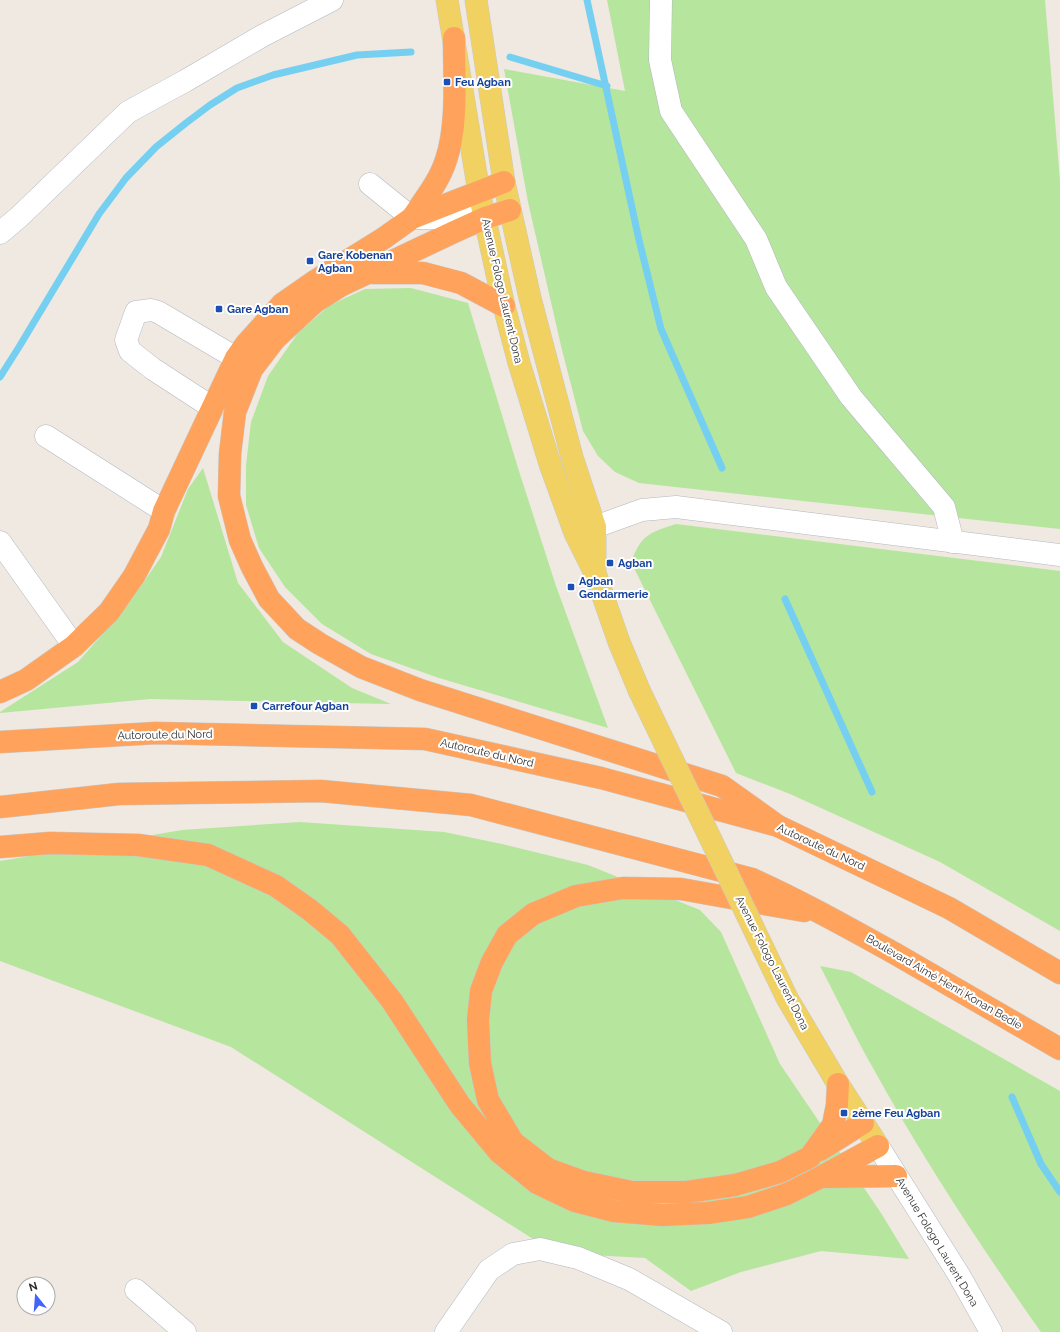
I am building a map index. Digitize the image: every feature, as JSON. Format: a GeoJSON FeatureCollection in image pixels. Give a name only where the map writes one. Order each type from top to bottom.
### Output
{"type":"FeatureCollection","features":[{"type":"Feature","properties":{"kind":"highway"},"geometry":{"type":"LineString","coordinates":[[412,218],[437,181],[446,161],[451,144],[454,104],[454,38]]}},
{"type":"Feature","properties":{"kind":"highway"},"geometry":{"type":"LineString","coordinates":[[0,692],[26,680],[74,646],[109,612],[134,576],[159,529],[164,511],[236,358],[246,344],[282,304],[315,281],[384,238],[412,218],[504,182]]}},
{"type":"Feature","properties":{"kind":"highway"},"geometry":{"type":"LineString","coordinates":[[510,210],[485,218],[342,285],[315,302],[275,339],[252,369],[235,412],[230,454],[229,496],[240,540],[269,599],[297,629],[361,667],[420,690],[722,786],[778,826]]}},
{"type":"Feature","properties":{"kind":"highway"},"geometry":{"type":"LineString","coordinates":[[369,272],[423,274],[461,283],[504,306]]}},
{"type":"Feature","properties":{"kind":"highway","name":"Autoroute du Nord"},"geometry":{"type":"LineString","coordinates":[[0,742],[156,733],[425,739],[601,778],[778,826],[949,908],[1060,973]]}},
{"type":"Feature","properties":{"kind":"highway"},"geometry":{"type":"LineString","coordinates":[[0,807],[51,800],[118,794],[321,791],[471,805],[752,879],[827,916]]}},
{"type":"Feature","properties":{"kind":"highway"},"geometry":{"type":"LineString","coordinates":[[0,847],[50,843],[131,845],[208,855],[276,886],[340,934],[392,1001],[460,1105],[499,1152],[537,1183],[575,1201],[614,1211],[662,1215],[708,1213],[748,1207],[787,1194],[878,1146]]}},
{"type":"Feature","properties":{"kind":"highway"},"geometry":{"type":"LineString","coordinates":[[827,916],[681,889],[623,888],[576,896],[533,914],[508,935],[492,962],[481,991],[478,1020],[480,1062],[488,1100],[513,1142],[548,1169],[584,1182],[632,1192],[687,1192],[734,1185],[780,1172],[810,1157],[863,1123]]}},
{"type":"Feature","properties":{"kind":"highway","name":"Boulevard Aimé Henri Konan Bedie"},"geometry":{"type":"LineString","coordinates":[[827,916],[978,1001],[1060,1050]]}},
{"type":"Feature","properties":{"kind":"highway"},"geometry":{"type":"LineString","coordinates":[[810,1157],[833,1125],[837,1105],[838,1084]]}},
{"type":"Feature","properties":{"kind":"highway"},"geometry":{"type":"LineString","coordinates":[[821,1177],[896,1176]]}},
{"type":"Feature","properties":{"kind":"main road","name":"Avenue Fologo Laurent Dona"},"geometry":{"type":"LineString","coordinates":[[447,0],[479,192],[504,306],[521,370],[550,464],[575,533],[595,573],[619,642],[640,690],[787,998],[838,1084],[878,1146]]}},
{"type":"Feature","properties":{"kind":"main road","name":"Avenue Fologo Laurent Dona"},"geometry":{"type":"LineString","coordinates":[[476,0],[504,182],[530,298],[564,428],[595,527],[595,573]]}},
{"type":"Feature","properties":{"kind":"street"},"geometry":{"type":"LineString","coordinates":[[0,233],[19,217],[128,112],[262,36],[332,0]]}},
{"type":"Feature","properties":{"kind":"street"},"geometry":{"type":"LineString","coordinates":[[661,0],[660,60],[671,111],[756,239],[776,287],[851,397],[944,507],[953,542]]}},
{"type":"Feature","properties":{"kind":"street"},"geometry":{"type":"LineString","coordinates":[[370,184],[412,218],[485,218]]}},
{"type":"Feature","properties":{"kind":"street"},"geometry":{"type":"LineString","coordinates":[[212,408],[153,369],[130,351],[126,340],[136,312],[151,310],[158,312],[236,358]]}},
{"type":"Feature","properties":{"kind":"street"},"geometry":{"type":"LineString","coordinates":[[46,436],[164,511]]}},
{"type":"Feature","properties":{"kind":"street"},"geometry":{"type":"LineString","coordinates":[[575,533],[642,510],[676,507],[1060,555]]}},
{"type":"Feature","properties":{"kind":"street"},"geometry":{"type":"LineString","coordinates":[[0,542],[74,646]]}},
{"type":"Feature","properties":{"kind":"street","name":"Avenue Fologo Laurent Dona"},"geometry":{"type":"LineString","coordinates":[[878,1146],[959,1276],[990,1332]]}},
{"type":"Feature","properties":{"kind":"street"},"geometry":{"type":"LineString","coordinates":[[446,1332],[489,1270],[513,1254],[540,1249],[578,1258],[629,1279],[721,1332]]}},
{"type":"Feature","properties":{"kind":"street"},"geometry":{"type":"LineString","coordinates":[[136,1290],[185,1332]]}},
{"type":"Feature","properties":{"kind":"green space"},"geometry":{"type":"Polygon","coordinates":[[[607,0],[1045,0],[1060,181],[1060,529],[639,483],[615,472],[598,456],[583,431],[562,350],[528,202],[504,69],[625,91],[607,0]]]}},
{"type":"Feature","properties":{"kind":"green space"},"geometry":{"type":"Polygon","coordinates":[[[411,288],[468,303],[518,468],[556,586],[608,728],[439,678],[371,654],[322,624],[285,587],[259,548],[246,505],[246,465],[251,422],[268,376],[298,333],[330,305],[365,289],[411,288]]]}},
{"type":"Feature","properties":{"kind":"green space"},"geometry":{"type":"Polygon","coordinates":[[[203,468],[238,583],[283,642],[352,688],[391,704],[150,699],[0,713],[78,662],[127,606],[161,557],[188,489],[203,468]]]}},
{"type":"Feature","properties":{"kind":"green space"},"geometry":{"type":"Polygon","coordinates":[[[676,524],[1060,571],[1060,931],[940,862],[790,794],[736,773],[631,562],[643,540],[659,530],[676,524]]]}},
{"type":"Feature","properties":{"kind":"green space"},"geometry":{"type":"Polygon","coordinates":[[[300,822],[444,832],[502,844],[588,865],[700,910],[721,932],[780,1064],[881,1213],[909,1259],[821,1251],[741,1272],[691,1291],[645,1258],[555,1253],[231,1047],[0,961],[0,861],[182,830],[300,822]]]}},
{"type":"Feature","properties":{"kind":"green space"},"geometry":{"type":"Polygon","coordinates":[[[820,966],[851,972],[1060,1091],[1060,1332],[1041,1332],[996,1268],[932,1169],[892,1102],[859,1043],[820,966]]]}},
{"type":"Feature","properties":{"kind":"waterway"},"geometry":{"type":"LineString","coordinates":[[587,0],[639,240],[661,329],[722,468]]}},
{"type":"Feature","properties":{"kind":"waterway"},"geometry":{"type":"LineString","coordinates":[[0,377],[99,214],[126,178],[156,147],[186,123],[210,105],[237,88],[273,75],[357,55],[411,52]]}},
{"type":"Feature","properties":{"kind":"waterway"},"geometry":{"type":"LineString","coordinates":[[510,57],[607,86]]}},
{"type":"Feature","properties":{"kind":"waterway"},"geometry":{"type":"LineString","coordinates":[[785,599],[872,792]]}},
{"type":"Feature","properties":{"kind":"waterway"},"geometry":{"type":"LineString","coordinates":[[1012,1097],[1041,1164],[1060,1192]]}},
{"type":"Feature","properties":{"kind":"place","name":"Feu Agban"},"geometry":{"type":"Point","coordinates":[447,82]}},
{"type":"Feature","properties":{"kind":"place","name":"Gare Kobenan Agban"},"geometry":{"type":"Point","coordinates":[310,261]}},
{"type":"Feature","properties":{"kind":"place","name":"Gare Agban"},"geometry":{"type":"Point","coordinates":[219,309]}},
{"type":"Feature","properties":{"kind":"place","name":"Agban"},"geometry":{"type":"Point","coordinates":[610,563]}},
{"type":"Feature","properties":{"kind":"place","name":"Agban Gendarmerie"},"geometry":{"type":"Point","coordinates":[571,587]}},
{"type":"Feature","properties":{"kind":"place","name":"Carrefour Agban"},"geometry":{"type":"Point","coordinates":[254,706]}},
{"type":"Feature","properties":{"kind":"place","name":"2ème Feu Agban"},"geometry":{"type":"Point","coordinates":[844,1113]}}]}
